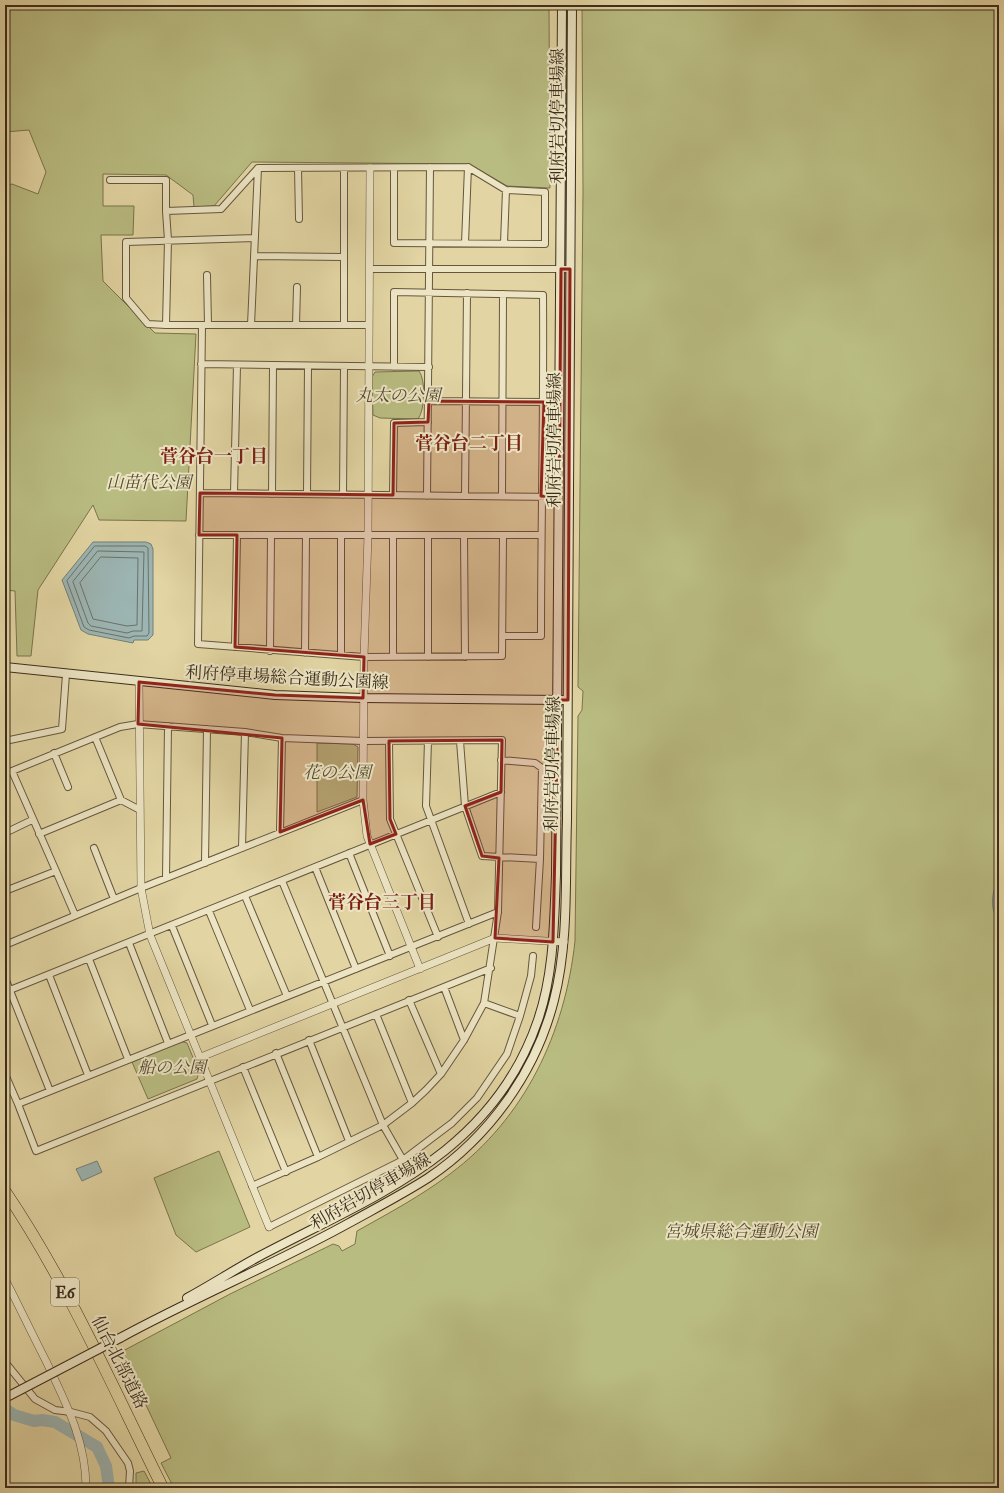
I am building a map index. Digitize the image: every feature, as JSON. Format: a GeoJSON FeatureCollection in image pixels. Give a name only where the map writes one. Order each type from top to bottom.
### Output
{"type":"FeatureCollection","features":[{"type":"Feature","properties":{"kind":"highway","name":"仙台北部道路"},"geometry":{"type":"LineString","coordinates":[[5,1191],[64,1292],[119,1397],[164,1488]]}},
{"type":"Feature","properties":{"kind":"main road","name":"利府岩切停車場線"},"geometry":{"type":"LineString","coordinates":[[161,1316],[182,1301],[258,1257],[391,1188],[439,1156],[466,1133],[493,1102],[525,1052],[538,1019],[548,976],[553,942],[556,875],[562,5]]}},
{"type":"Feature","properties":{"kind":"main road","name":"利府岩切停車場線"},"geometry":{"type":"LineString","coordinates":[[5,1398],[161,1316],[313,1242],[402,1194],[429,1177],[478,1136],[498,1114],[520,1082],[546,1029],[560,971],[564,942],[568,700],[572,5]]}},
{"type":"Feature","properties":{"kind":"main road","name":"利府停車場総合運動公園線"},"geometry":{"type":"LineString","coordinates":[[5,667],[274,695],[363,698],[568,700]]}},
{"type":"Feature","properties":{"kind":"street"},"geometry":{"type":"LineString","coordinates":[[427,496],[430,167]]}},
{"type":"Feature","properties":{"kind":"street"},"geometry":{"type":"LineString","coordinates":[[465,243],[468,167]]}},
{"type":"Feature","properties":{"kind":"street"},"geometry":{"type":"LineString","coordinates":[[166,211],[221,209],[258,168],[468,167],[506,190],[545,192],[545,244],[394,243],[394,168]]}},
{"type":"Feature","properties":{"kind":"street"},"geometry":{"type":"LineString","coordinates":[[251,325],[258,168]]}},
{"type":"Feature","properties":{"kind":"street"},"geometry":{"type":"LineString","coordinates":[[298,168],[299,219]]}},
{"type":"Feature","properties":{"kind":"street"},"geometry":{"type":"LineString","coordinates":[[344,168],[344,325]]}},
{"type":"Feature","properties":{"kind":"street"},"geometry":{"type":"LineString","coordinates":[[370,168],[368,535],[363,698],[364,822],[370,844],[420,969]]}},
{"type":"Feature","properties":{"kind":"street"},"geometry":{"type":"LineString","coordinates":[[110,180],[166,180],[168,240],[166,325]]}},
{"type":"Feature","properties":{"kind":"street"},"geometry":{"type":"LineString","coordinates":[[504,244],[506,190]]}},
{"type":"Feature","properties":{"kind":"street"},"geometry":{"type":"LineString","coordinates":[[255,238],[126,242],[126,298],[148,324],[369,325]]}},
{"type":"Feature","properties":{"kind":"street"},"geometry":{"type":"LineString","coordinates":[[254,256],[344,257]]}},
{"type":"Feature","properties":{"kind":"street"},"geometry":{"type":"LineString","coordinates":[[370,269],[570,269]]}},
{"type":"Feature","properties":{"kind":"street"},"geometry":{"type":"LineString","coordinates":[[207,275],[205,325],[201,364],[198,644],[270,651],[364,657],[502,656],[503,536]]}},
{"type":"Feature","properties":{"kind":"street"},"geometry":{"type":"LineString","coordinates":[[296,325],[297,288]]}},
{"type":"Feature","properties":{"kind":"street"},"geometry":{"type":"LineString","coordinates":[[394,367],[394,292],[543,295],[544,402],[541,497],[541,636],[502,636]]}},
{"type":"Feature","properties":{"kind":"street"},"geometry":{"type":"LineString","coordinates":[[465,496],[467,293]]}},
{"type":"Feature","properties":{"kind":"street"},"geometry":{"type":"LineString","coordinates":[[502,496],[503,294]]}},
{"type":"Feature","properties":{"kind":"street"},"geometry":{"type":"LineString","coordinates":[[201,364],[429,367]]}},
{"type":"Feature","properties":{"kind":"street"},"geometry":{"type":"LineString","coordinates":[[234,493],[237,365]]}},
{"type":"Feature","properties":{"kind":"street"},"geometry":{"type":"LineString","coordinates":[[272,494],[273,365]]}},
{"type":"Feature","properties":{"kind":"street"},"geometry":{"type":"LineString","coordinates":[[307,494],[308,366]]}},
{"type":"Feature","properties":{"kind":"street"},"geometry":{"type":"LineString","coordinates":[[343,495],[344,366]]}},
{"type":"Feature","properties":{"kind":"street"},"geometry":{"type":"LineString","coordinates":[[429,400],[544,402]]}},
{"type":"Feature","properties":{"kind":"street"},"geometry":{"type":"LineString","coordinates":[[393,495],[394,423],[428,422]]}},
{"type":"Feature","properties":{"kind":"street"},"geometry":{"type":"LineString","coordinates":[[200,493],[559,497]]}},
{"type":"Feature","properties":{"kind":"street"},"geometry":{"type":"LineString","coordinates":[[199,535],[541,535]]}},
{"type":"Feature","properties":{"kind":"street"},"geometry":{"type":"LineString","coordinates":[[235,647],[237,535]]}},
{"type":"Feature","properties":{"kind":"street"},"geometry":{"type":"LineString","coordinates":[[270,651],[271,535]]}},
{"type":"Feature","properties":{"kind":"street"},"geometry":{"type":"LineString","coordinates":[[306,535],[306,653]]}},
{"type":"Feature","properties":{"kind":"street"},"geometry":{"type":"LineString","coordinates":[[341,655],[342,535]]}},
{"type":"Feature","properties":{"kind":"street"},"geometry":{"type":"LineString","coordinates":[[393,536],[393,657]]}},
{"type":"Feature","properties":{"kind":"street"},"geometry":{"type":"LineString","coordinates":[[428,536],[428,657]]}},
{"type":"Feature","properties":{"kind":"street"},"geometry":{"type":"LineString","coordinates":[[464,536],[464,657]]}},
{"type":"Feature","properties":{"kind":"street"},"geometry":{"type":"LineString","coordinates":[[5,741],[62,729],[66,674]]}},
{"type":"Feature","properties":{"kind":"street"},"geometry":{"type":"LineString","coordinates":[[139,682],[138,724],[141,888],[150,935],[269,1227],[402,1160],[452,1123],[477,1098],[506,1054],[520,1016],[531,976],[533,956]]}},
{"type":"Feature","properties":{"kind":"street"},"geometry":{"type":"LineString","coordinates":[[75,915],[56,870],[32,820],[12,771],[54,753],[120,726],[138,724],[244,732],[282,738],[363,741],[502,740],[500,858],[498,912],[495,938],[484,1003],[464,1040],[441,1074],[412,1103],[383,1124],[318,1157],[252,1186]]}},
{"type":"Feature","properties":{"kind":"street"},"geometry":{"type":"LineString","coordinates":[[166,878],[168,726]]}},
{"type":"Feature","properties":{"kind":"street"},"geometry":{"type":"LineString","coordinates":[[205,863],[207,729]]}},
{"type":"Feature","properties":{"kind":"street"},"geometry":{"type":"LineString","coordinates":[[242,848],[244,732]]}},
{"type":"Feature","properties":{"kind":"street"},"geometry":{"type":"LineString","coordinates":[[95,737],[121,800],[140,810]]}},
{"type":"Feature","properties":{"kind":"street"},"geometry":{"type":"LineString","coordinates":[[280,832],[282,738]]}},
{"type":"Feature","properties":{"kind":"street"},"geometry":{"type":"LineString","coordinates":[[389,741],[390,819],[438,937]]}},
{"type":"Feature","properties":{"kind":"street"},"geometry":{"type":"LineString","coordinates":[[428,741],[426,806],[469,924]]}},
{"type":"Feature","properties":{"kind":"street"},"geometry":{"type":"LineString","coordinates":[[460,741],[464,806],[482,856],[540,860]]}},
{"type":"Feature","properties":{"kind":"street"},"geometry":{"type":"LineString","coordinates":[[54,753],[68,787]]}},
{"type":"Feature","properties":{"kind":"street"},"geometry":{"type":"LineString","coordinates":[[502,760],[535,763],[542,768],[540,860],[536,927]]}},
{"type":"Feature","properties":{"kind":"street"},"geometry":{"type":"LineString","coordinates":[[7,991],[150,935],[370,844],[501,792]]}},
{"type":"Feature","properties":{"kind":"street"},"geometry":{"type":"LineString","coordinates":[[39,834],[121,800]]}},
{"type":"Feature","properties":{"kind":"street"},"geometry":{"type":"LineString","coordinates":[[5,945],[141,888],[363,800]]}},
{"type":"Feature","properties":{"kind":"street"},"geometry":{"type":"LineString","coordinates":[[5,832],[32,820]]}},
{"type":"Feature","properties":{"kind":"street"},"geometry":{"type":"LineString","coordinates":[[94,848],[114,899]]}},
{"type":"Feature","properties":{"kind":"street"},"geometry":{"type":"LineString","coordinates":[[349,853],[390,956]]}},
{"type":"Feature","properties":{"kind":"street"},"geometry":{"type":"LineString","coordinates":[[315,867],[356,969]]}},
{"type":"Feature","properties":{"kind":"street"},"geometry":{"type":"LineString","coordinates":[[5,891],[56,870]]}},
{"type":"Feature","properties":{"kind":"street"},"geometry":{"type":"LineString","coordinates":[[282,880],[383,1124],[402,1160]]}},
{"type":"Feature","properties":{"kind":"street"},"geometry":{"type":"LineString","coordinates":[[245,896],[287,996]]}},
{"type":"Feature","properties":{"kind":"street"},"geometry":{"type":"LineString","coordinates":[[209,911],[250,1010]]}},
{"type":"Feature","properties":{"kind":"street"},"geometry":{"type":"LineString","coordinates":[[18,1104],[212,1025],[412,948],[498,912]]}},
{"type":"Feature","properties":{"kind":"street"},"geometry":{"type":"LineString","coordinates":[[172,926],[212,1025]]}},
{"type":"Feature","properties":{"kind":"street"},"geometry":{"type":"LineString","coordinates":[[200,1057],[495,938],[564,942]]}},
{"type":"Feature","properties":{"kind":"street"},"geometry":{"type":"LineString","coordinates":[[129,943],[168,1043]]}},
{"type":"Feature","properties":{"kind":"street"},"geometry":{"type":"LineString","coordinates":[[90,959],[128,1059]]}},
{"type":"Feature","properties":{"kind":"street"},"geometry":{"type":"LineString","coordinates":[[5,1074],[36,1150],[491,968]]}},
{"type":"Feature","properties":{"kind":"street"},"geometry":{"type":"LineString","coordinates":[[48,975],[88,1075]]}},
{"type":"Feature","properties":{"kind":"street"},"geometry":{"type":"LineString","coordinates":[[5,978],[7,991],[50,1091]]}},
{"type":"Feature","properties":{"kind":"street"},"geometry":{"type":"LineString","coordinates":[[444,987],[464,1040]]}},
{"type":"Feature","properties":{"kind":"street"},"geometry":{"type":"LineString","coordinates":[[409,1000],[441,1074]]}},
{"type":"Feature","properties":{"kind":"street"},"geometry":{"type":"LineString","coordinates":[[484,1003],[520,1016]]}},
{"type":"Feature","properties":{"kind":"street"},"geometry":{"type":"LineString","coordinates":[[376,1014],[412,1103]]}},
{"type":"Feature","properties":{"kind":"street"},"geometry":{"type":"LineString","coordinates":[[309,1040],[349,1141]]}},
{"type":"Feature","properties":{"kind":"street"},"geometry":{"type":"LineString","coordinates":[[276,1053],[318,1157]]}},
{"type":"Feature","properties":{"kind":"street"},"geometry":{"type":"LineString","coordinates":[[243,1067],[286,1172]]}},
{"type":"Feature","properties":{"kind":"street"},"geometry":{"type":"LineString","coordinates":[[5,1279],[72,1415],[82,1446],[86,1468],[86,1488]]}},
{"type":"Feature","properties":{"kind":"street"},"geometry":{"type":"LineString","coordinates":[[5,1362],[35,1399],[55,1410],[90,1418],[106,1430],[128,1463],[130,1471],[128,1488]]}},
{"type":"Feature","properties":{"kind":"highlighted area"},"geometry":{"type":"Polygon","coordinates":[[[561,269],[570,269],[568,700],[558,700],[553,942],[495,938],[499,858],[482,856],[465,806],[501,792],[502,740],[389,741],[390,819],[396,834],[370,844],[363,800],[280,832],[282,738],[138,724],[139,682],[275,695],[363,698],[364,657],[235,647],[237,535],[199,535],[200,493],[393,495],[394,423],[428,422],[429,401],[544,402],[541,496],[559,497],[561,269]]]}},
{"type":"Feature","properties":{"kind":"green space","name":"山苗代公園"},"geometry":{"type":"Polygon","coordinates":[[[5,5],[549,5],[550,188],[507,186],[469,164],[252,162],[214,206],[194,207],[193,195],[166,175],[103,174],[103,206],[134,206],[133,235],[101,235],[103,281],[155,333],[196,334],[186,521],[99,520],[93,505],[38,590],[31,656],[17,656],[15,591],[5,590],[5,186],[12,184],[38,194],[46,172],[29,130],[5,132],[5,5]]]}},
{"type":"Feature","properties":{"kind":"green space","name":"宮城県総合運動公園"},"geometry":{"type":"Polygon","coordinates":[[[582,5],[999,5],[999,1488],[174,1488],[161,1463],[171,1458],[121,1352],[230,1294],[333,1244],[339,1246],[342,1251],[355,1244],[357,1231],[416,1197],[450,1174],[476,1152],[500,1127],[520,1100],[537,1071],[551,1040],[562,1008],[570,975],[575,941],[578,716],[582,710],[583,691],[578,687],[583,192],[582,5]]]}},
{"type":"Feature","properties":{"kind":"green space","name":"丸太の公園"},"geometry":{"type":"Polygon","coordinates":[[[419,371],[423,381],[424,395],[422,409],[418,419],[380,418],[373,415],[372,377],[375,372],[419,371]]]}},
{"type":"Feature","properties":{"kind":"green space","name":"花の公園"},"geometry":{"type":"Polygon","coordinates":[[[317,743],[353,744],[358,747],[357,797],[317,812],[317,743]]]}},
{"type":"Feature","properties":{"kind":"green space","name":"船の公園"},"geometry":{"type":"Polygon","coordinates":[[[180,1041],[187,1043],[199,1072],[197,1079],[148,1099],[132,1062],[180,1041]]]}},
{"type":"Feature","properties":{"kind":"green space"},"geometry":{"type":"Polygon","coordinates":[[[219,1151],[250,1227],[196,1252],[176,1235],[154,1178],[219,1151]]]}},
{"type":"Feature","properties":{"kind":"green space"},"geometry":{"type":"Polygon","coordinates":[[[144,1471],[153,1488],[136,1488],[136,1473],[144,1471]]]}},
{"type":"Feature","properties":{"kind":"water"},"geometry":{"type":"Polygon","coordinates":[[[93,542],[146,542],[151,544],[153,549],[153,635],[148,640],[134,640],[133,643],[88,634],[81,630],[62,580],[93,542]]]}},
{"type":"Feature","properties":{"kind":"water"},"geometry":{"type":"Polygon","coordinates":[[[999,889],[999,922],[992,903],[994,890],[999,889]]]}},
{"type":"Feature","properties":{"kind":"water"},"geometry":{"type":"Polygon","coordinates":[[[97,1161],[102,1172],[82,1181],[76,1169],[97,1161]]]}},
{"type":"Feature","properties":{"kind":"waterway"},"geometry":{"type":"LineString","coordinates":[[5,1409],[14,1415],[34,1421],[42,1420],[55,1422],[97,1447],[106,1466],[109,1488]]}},
{"type":"Feature","properties":{"kind":"district","name":"菅谷台二丁目"},"geometry":{"type":"Point","coordinates":[469,443]}},
{"type":"Feature","properties":{"kind":"district","name":"菅谷台一丁目"},"geometry":{"type":"Point","coordinates":[214,456]}},
{"type":"Feature","properties":{"kind":"district","name":"菅谷台三丁目"},"geometry":{"type":"Point","coordinates":[382,902]}}]}
